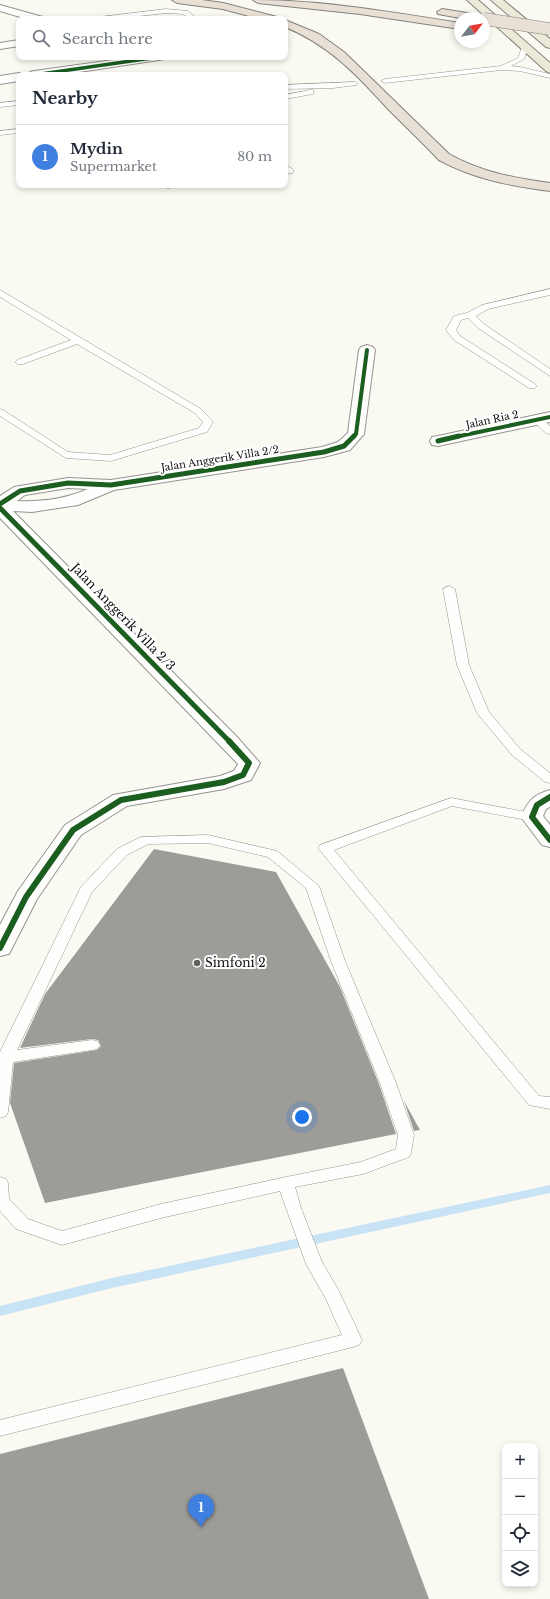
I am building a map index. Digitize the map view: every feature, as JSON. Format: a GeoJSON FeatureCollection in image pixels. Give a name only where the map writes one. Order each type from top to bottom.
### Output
{"type":"FeatureCollection","features":[{"type":"Feature","properties":{"kind":"highway"},"geometry":{"type":"LineString","coordinates":[[177,0],[229,8],[261,16]]}},
{"type":"Feature","properties":{"kind":"highway"},"geometry":{"type":"LineString","coordinates":[[258,0],[360,11],[454,25]]}},
{"type":"Feature","properties":{"kind":"highway"},"geometry":{"type":"LineString","coordinates":[[343,0],[409,7]]}},
{"type":"Feature","properties":{"kind":"highway"},"geometry":{"type":"LineString","coordinates":[[430,10],[454,14]]}},
{"type":"Feature","properties":{"kind":"highway"},"geometry":{"type":"LineString","coordinates":[[490,20],[550,29]]}},
{"type":"Feature","properties":{"kind":"highway"},"geometry":{"type":"LineString","coordinates":[[288,24],[310,33],[328,43],[351,63],[444,157],[458,166],[477,174],[502,180],[550,187]]}},
{"type":"Feature","properties":{"kind":"highway"},"geometry":{"type":"LineString","coordinates":[[490,31],[550,39]]}},
{"type":"Feature","properties":{"kind":"main road"},"geometry":{"type":"LineString","coordinates":[[472,0],[550,69]]}},
{"type":"Feature","properties":{"kind":"main road"},"geometry":{"type":"LineString","coordinates":[[496,0],[550,45]]}},
{"type":"Feature","properties":{"kind":"street"},"geometry":{"type":"LineString","coordinates":[[0,8],[28,16]]}},
{"type":"Feature","properties":{"kind":"street"},"geometry":{"type":"LineString","coordinates":[[0,46],[16,43]]}},
{"type":"Feature","properties":{"kind":"street"},"geometry":{"type":"LineString","coordinates":[[55,72],[138,60]]}},
{"type":"Feature","properties":{"kind":"street"},"geometry":{"type":"LineString","coordinates":[[0,80],[16,77]]}},
{"type":"Feature","properties":{"kind":"street","name":"Jalan Anggerik Villa 2/2"},"geometry":{"type":"LineString","coordinates":[[0,506],[32,507],[78,500],[111,485],[324,452],[344,446],[356,434],[367,350]]}},
{"type":"Feature","properties":{"kind":"street","name":"Jalan Ria 2"},"geometry":{"type":"LineString","coordinates":[[438,441],[544,419]]}},
{"type":"Feature","properties":{"kind":"street","name":"Jalan Anggerik Villa 2/3"},"geometry":{"type":"LineString","coordinates":[[0,506],[249,763],[243,775],[224,782],[121,800],[73,830],[26,897],[0,948]]}},
{"type":"Feature","properties":{"kind":"street"},"geometry":{"type":"LineString","coordinates":[[550,797],[537,805],[532,817],[550,840]]}},
{"type":"Feature","properties":{"kind":"lane"},"geometry":{"type":"LineString","coordinates":[[127,16],[173,11],[185,12],[192,16]]}},
{"type":"Feature","properties":{"kind":"lane"},"geometry":{"type":"LineString","coordinates":[[501,68],[521,59],[525,47]]}},
{"type":"Feature","properties":{"kind":"lane"},"geometry":{"type":"LineString","coordinates":[[384,81],[501,68],[520,69],[550,76]]}},
{"type":"Feature","properties":{"kind":"lane"},"geometry":{"type":"LineString","coordinates":[[288,87],[355,84]]}},
{"type":"Feature","properties":{"kind":"lane"},"geometry":{"type":"LineString","coordinates":[[288,96],[333,86]]}},
{"type":"Feature","properties":{"kind":"lane"},"geometry":{"type":"LineString","coordinates":[[0,105],[16,103]]}},
{"type":"Feature","properties":{"kind":"lane"},"geometry":{"type":"LineString","coordinates":[[0,133],[16,131]]}},
{"type":"Feature","properties":{"kind":"lane"},"geometry":{"type":"LineString","coordinates":[[532,386],[457,338],[452,330],[458,318],[470,315],[485,307],[550,292]]}},
{"type":"Feature","properties":{"kind":"lane"},"geometry":{"type":"LineString","coordinates":[[0,293],[78,341],[198,411],[208,422],[202,430],[111,458],[66,455],[0,412]]}},
{"type":"Feature","properties":{"kind":"lane"},"geometry":{"type":"LineString","coordinates":[[470,315],[481,326],[550,373]]}},
{"type":"Feature","properties":{"kind":"lane"},"geometry":{"type":"LineString","coordinates":[[20,362],[78,341]]}},
{"type":"Feature","properties":{"kind":"lane"},"geometry":{"type":"LineString","coordinates":[[544,419],[550,431]]}},
{"type":"Feature","properties":{"kind":"lane"},"geometry":{"type":"LineString","coordinates":[[449,589],[463,666],[483,712],[516,752],[550,779]]}},
{"type":"Feature","properties":{"kind":"lane"},"geometry":{"type":"LineString","coordinates":[[532,817],[450,802],[325,848],[534,1100],[550,1103]]}},
{"type":"Feature","properties":{"kind":"lane"},"geometry":{"type":"LineString","coordinates":[[0,1112],[3,1058],[86,890],[122,852],[146,840],[208,840],[272,854],[312,886],[338,961],[388,1083],[406,1135],[403,1153],[363,1168],[286,1183],[161,1211],[62,1238],[22,1224],[1,1201],[0,1183]]}},
{"type":"Feature","properties":{"kind":"lane"},"geometry":{"type":"LineString","coordinates":[[3,1058],[92,1045]]}},
{"type":"Feature","properties":{"kind":"lane"},"geometry":{"type":"LineString","coordinates":[[0,1428],[353,1340],[333,1296],[314,1264],[293,1208],[286,1183]]}},
{"type":"Feature","properties":{"kind":"building","name":"Simfoni 2"},"geometry":{"type":"Polygon","coordinates":[[[154,849],[276,872],[340,987],[379,1084],[396,1134],[45,1203],[10,1103],[14,1063],[97,1050],[101,1046],[98,1040],[92,1039],[20,1048],[45,994],[154,849]]]}},
{"type":"Feature","properties":{"kind":"building"},"geometry":{"type":"Polygon","coordinates":[[[404,1101],[420,1130],[414,1131],[404,1101]]]}},
{"type":"Feature","properties":{"kind":"building"},"geometry":{"type":"Polygon","coordinates":[[[343,1368],[429,1599],[0,1599],[0,1454],[343,1368]]]}},
{"type":"Feature","properties":{"kind":"waterway"},"geometry":{"type":"LineString","coordinates":[[0,1311],[112,1283],[550,1189]]}},
{"type":"Feature","properties":{"kind":"cycle path"},"geometry":{"type":"LineString","coordinates":[[55,72],[138,60]]}},
{"type":"Feature","properties":{"kind":"cycle path"},"geometry":{"type":"LineString","coordinates":[[0,504],[20,491],[68,483],[111,485],[324,452],[344,446],[356,434],[367,350]]}},
{"type":"Feature","properties":{"kind":"cycle path"},"geometry":{"type":"LineString","coordinates":[[438,441],[550,417]]}},
{"type":"Feature","properties":{"kind":"cycle path"},"geometry":{"type":"LineString","coordinates":[[0,508],[249,763],[243,775],[224,782],[121,800],[73,830],[26,897],[0,948]]}},
{"type":"Feature","properties":{"kind":"cycle path"},"geometry":{"type":"LineString","coordinates":[[550,797],[537,805],[532,817],[550,840]]}},
{"type":"Feature","properties":{"kind":"place","name":"Simfoni 2"},"geometry":{"type":"Point","coordinates":[197,963]}},
{"type":"Feature","properties":{"kind":"place","name":"Mydin"},"geometry":{"type":"Point","coordinates":[201,1527]}}]}
